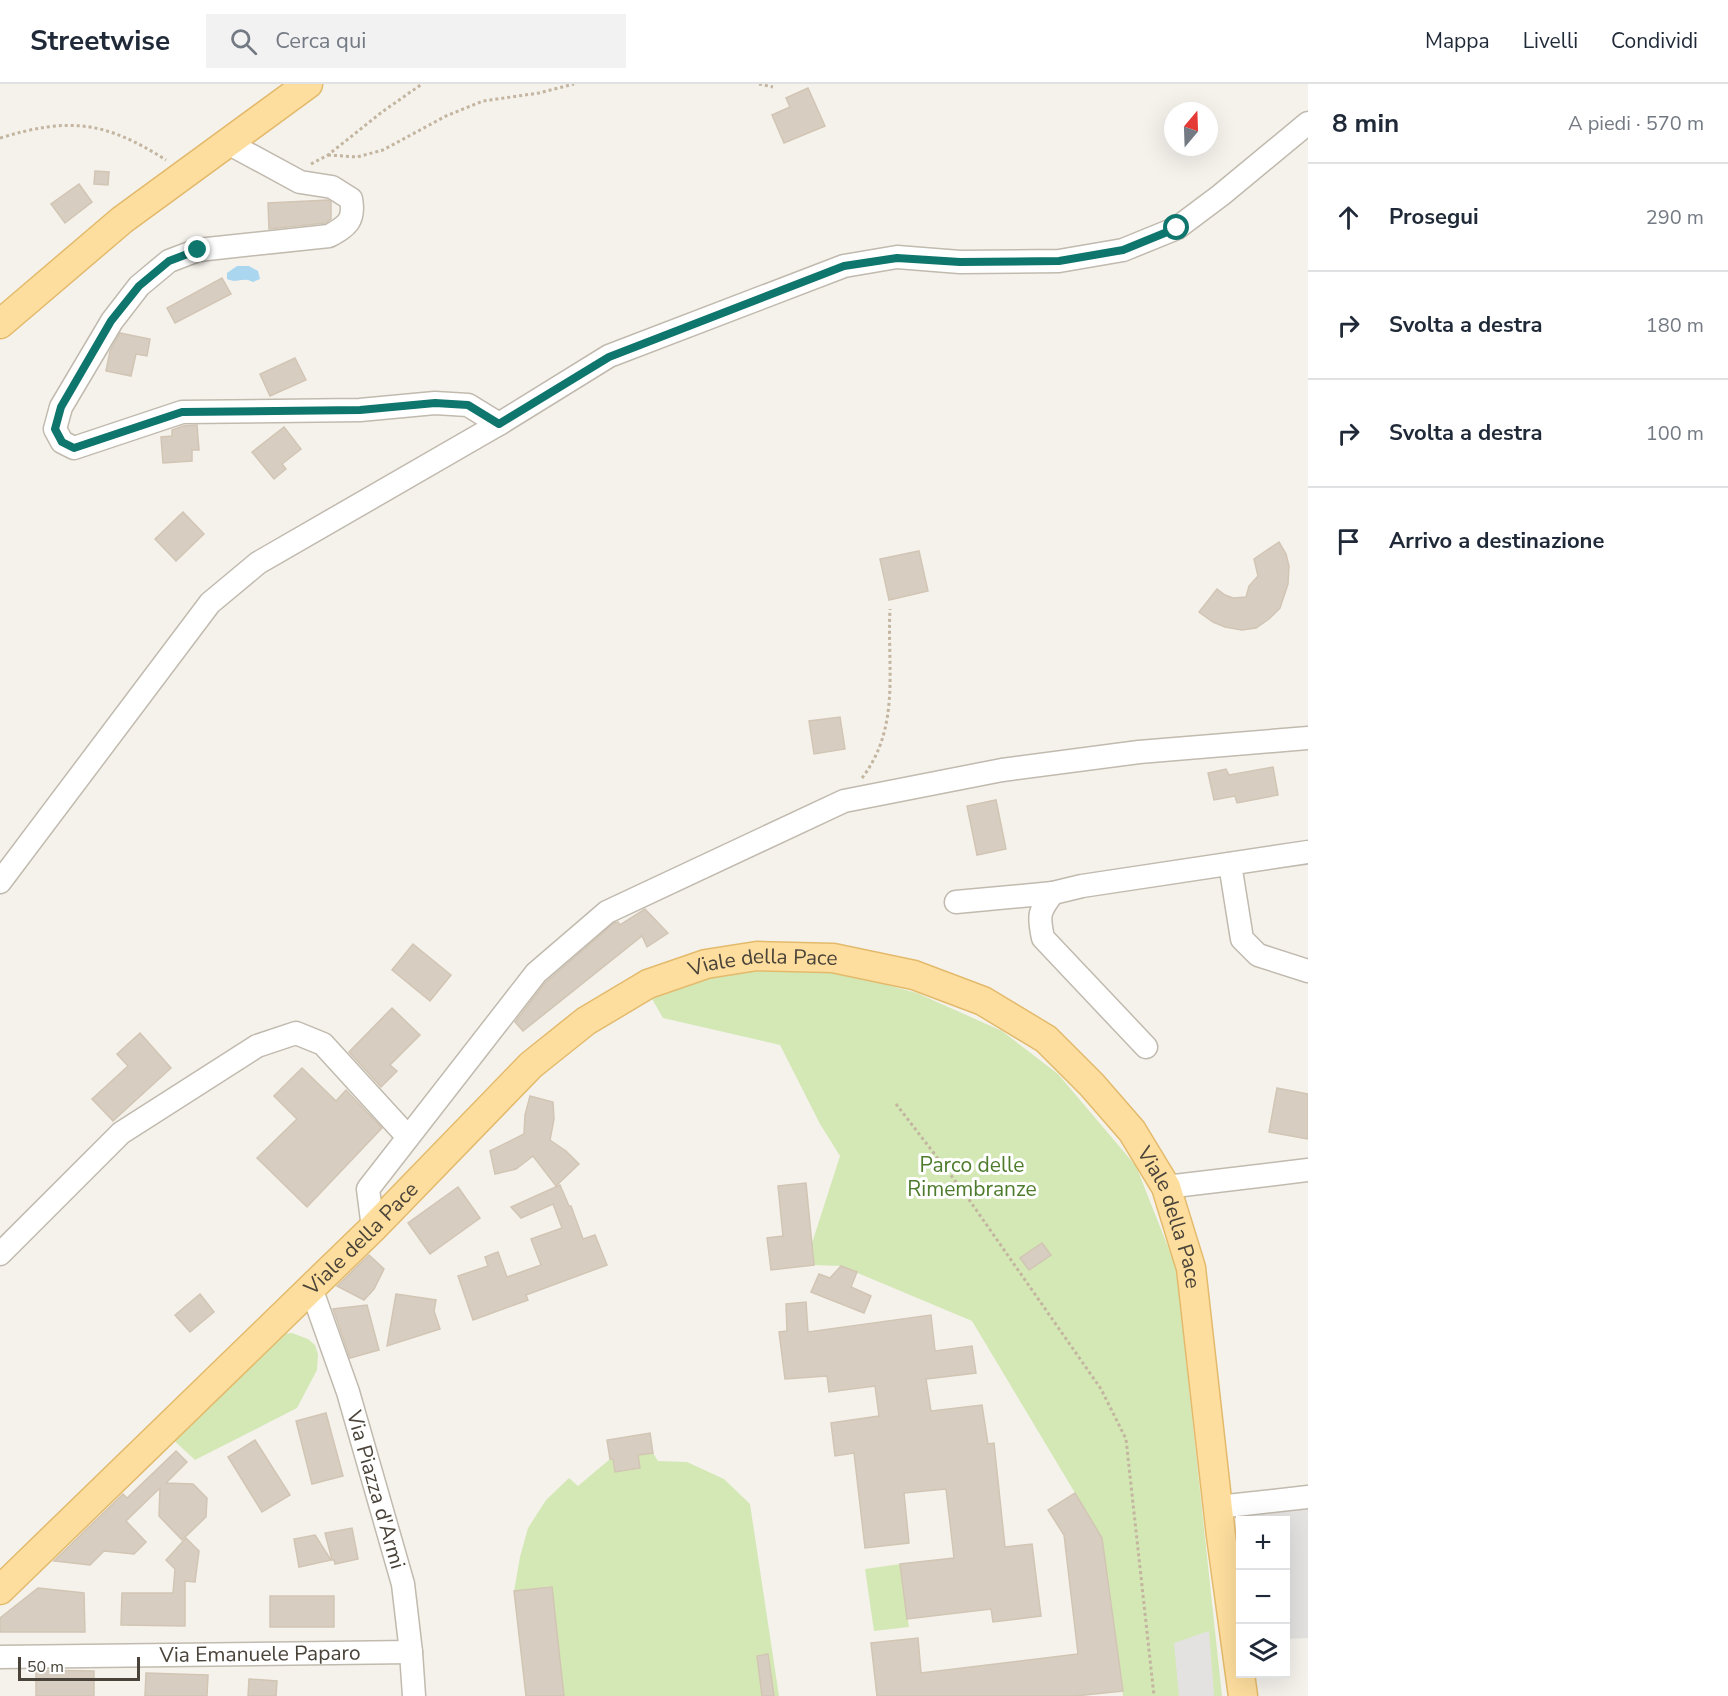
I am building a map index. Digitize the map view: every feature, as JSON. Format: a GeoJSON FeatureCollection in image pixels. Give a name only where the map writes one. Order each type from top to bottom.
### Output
{"type":"FeatureCollection","features":[{"type":"Feature","properties":{"kind":"main road"},"geometry":{"type":"LineString","coordinates":[[0,324],[122,220],[308,84]]}},
{"type":"Feature","properties":{"kind":"main road","name":"Viale della Pace"},"geometry":{"type":"LineString","coordinates":[[0,1590],[373,1227],[531,1065],[586,1022],[648,984],[706,964],[757,956],[833,958],[914,975],[984,1000],[1046,1039],[1092,1085],[1132,1131],[1166,1187],[1191,1268],[1218,1508],[1243,1696]]}},
{"type":"Feature","properties":{"kind":"street"},"geometry":{"type":"LineString","coordinates":[[0,882],[210,603],[258,563],[499,424],[609,357],[844,266],[897,258],[960,262],[1059,261],[1123,250],[1177,228],[1308,123]]}},
{"type":"Feature","properties":{"kind":"street"},"geometry":{"type":"LineString","coordinates":[[228,143],[300,182],[332,187],[351,199],[353,212],[346,227],[329,236],[198,250],[169,261],[139,286],[111,321],[61,407],[55,429],[62,442],[74,448],[182,412],[360,410],[435,403],[468,405],[499,424]]}},
{"type":"Feature","properties":{"kind":"street"},"geometry":{"type":"LineString","coordinates":[[373,1227],[368,1189],[536,973],[607,912],[844,801],[1002,770],[1139,752],[1308,738]]}},
{"type":"Feature","properties":{"kind":"street"},"geometry":{"type":"LineString","coordinates":[[956,902],[1053,893],[1082,886],[1308,852]]}},
{"type":"Feature","properties":{"kind":"street"},"geometry":{"type":"LineString","coordinates":[[1230,864],[1242,939],[1258,955],[1308,971]]}},
{"type":"Feature","properties":{"kind":"street"},"geometry":{"type":"LineString","coordinates":[[1053,893],[1040,909],[1039,920],[1043,938],[1146,1047]]}},
{"type":"Feature","properties":{"kind":"street"},"geometry":{"type":"LineString","coordinates":[[0,1254],[121,1133],[257,1046],[296,1034],[323,1044],[408,1137]]}},
{"type":"Feature","properties":{"kind":"street"},"geometry":{"type":"LineString","coordinates":[[1166,1187],[1308,1170]]}},
{"type":"Feature","properties":{"kind":"street","name":"Via Piazza d'Armi"},"geometry":{"type":"LineString","coordinates":[[311,1288],[348,1392],[403,1584],[414,1696]]}},
{"type":"Feature","properties":{"kind":"street"},"geometry":{"type":"LineString","coordinates":[[1218,1508],[1308,1497]]}},
{"type":"Feature","properties":{"kind":"street","name":"Via Emanuele Paparo"},"geometry":{"type":"LineString","coordinates":[[0,1657],[411,1652]]}},
{"type":"Feature","properties":{"kind":"path"},"geometry":{"type":"LineString","coordinates":[[288,175],[328,155],[422,84]]}},
{"type":"Feature","properties":{"kind":"path"},"geometry":{"type":"LineString","coordinates":[[328,155],[357,156],[383,150],[446,116],[483,101],[539,93],[574,84]]}},
{"type":"Feature","properties":{"kind":"path"},"geometry":{"type":"LineString","coordinates":[[759,84],[773,87]]}},
{"type":"Feature","properties":{"kind":"path"},"geometry":{"type":"LineString","coordinates":[[0,138],[56,125],[82,126],[111,131],[144,146],[185,174]]}},
{"type":"Feature","properties":{"kind":"path"},"geometry":{"type":"LineString","coordinates":[[844,801],[865,773],[884,737],[891,685],[890,609]]}},
{"type":"Feature","properties":{"kind":"path"},"geometry":{"type":"LineString","coordinates":[[896,1104],[963,1191],[1101,1389],[1126,1439],[1154,1696]]}},
{"type":"Feature","properties":{"kind":"green space","name":"Parco delle Rimembranze"},"geometry":{"type":"Polygon","coordinates":[[[730,971],[835,971],[917,993],[1002,1031],[1058,1074],[1136,1166],[1176,1267],[1222,1696],[1123,1696],[1102,1538],[972,1321],[841,1266],[814,1265],[812,1243],[840,1156],[820,1124],[780,1045],[663,1018],[652,999],[730,971]]]}},
{"type":"Feature","properties":{"kind":"green space"},"geometry":{"type":"Polygon","coordinates":[[[292,1333],[308,1339],[315,1345],[318,1354],[317,1370],[297,1408],[195,1460],[169,1436],[272,1335],[292,1333]]]}},
{"type":"Feature","properties":{"kind":"green space"},"geometry":{"type":"Polygon","coordinates":[[[650,1433],[653,1453],[658,1461],[687,1462],[724,1479],[750,1504],[779,1696],[526,1696],[514,1591],[528,1528],[546,1500],[569,1478],[578,1486],[610,1459],[607,1440],[650,1433]]]}},
{"type":"Feature","properties":{"kind":"green space"},"geometry":{"type":"Polygon","coordinates":[[[900,1564],[909,1627],[874,1631],[865,1569],[900,1564]]]}},
{"type":"Feature","properties":{"kind":"shaded area"},"geometry":{"type":"Polygon","coordinates":[[[1308,1497],[1308,1638],[1290,1639],[1290,1516],[1245,1516],[1244,1505],[1308,1497]]]}},
{"type":"Feature","properties":{"kind":"shaded area"},"geometry":{"type":"Polygon","coordinates":[[[1209,1631],[1214,1696],[1179,1696],[1174,1643],[1209,1631]]]}},
{"type":"Feature","properties":{"kind":"water"},"geometry":{"type":"Polygon","coordinates":[[[237,266],[249,266],[258,271],[260,279],[253,282],[227,279],[227,273],[237,266]]]}},
{"type":"Feature","properties":{"kind":"building"},"geometry":{"type":"Polygon","coordinates":[[[808,88],[825,126],[784,143],[772,115],[790,107],[786,98],[808,88]]]}},
{"type":"Feature","properties":{"kind":"building"},"geometry":{"type":"Polygon","coordinates":[[[95,171],[109,172],[108,185],[94,184],[95,171]]]}},
{"type":"Feature","properties":{"kind":"building"},"geometry":{"type":"Polygon","coordinates":[[[79,184],[92,202],[65,223],[51,204],[79,184]]]}},
{"type":"Feature","properties":{"kind":"building"},"geometry":{"type":"Polygon","coordinates":[[[328,200],[331,202],[331,219],[325,223],[269,229],[268,203],[328,200]]]}},
{"type":"Feature","properties":{"kind":"building"},"geometry":{"type":"Polygon","coordinates":[[[222,278],[231,294],[175,323],[167,308],[222,278]]]}},
{"type":"Feature","properties":{"kind":"building"},"geometry":{"type":"Polygon","coordinates":[[[120,333],[150,339],[147,356],[136,354],[131,376],[106,371],[110,351],[120,333]]]}},
{"type":"Feature","properties":{"kind":"building"},"geometry":{"type":"Polygon","coordinates":[[[295,358],[306,380],[270,396],[260,374],[295,358]]]}},
{"type":"Feature","properties":{"kind":"building"},"geometry":{"type":"Polygon","coordinates":[[[197,425],[199,450],[192,450],[192,461],[163,463],[161,437],[172,436],[172,430],[183,426],[197,425]]]}},
{"type":"Feature","properties":{"kind":"building"},"geometry":{"type":"Polygon","coordinates":[[[284,427],[301,449],[282,464],[286,469],[274,479],[252,452],[284,427]]]}},
{"type":"Feature","properties":{"kind":"building"},"geometry":{"type":"Polygon","coordinates":[[[183,512],[204,534],[176,561],[155,539],[183,512]]]}},
{"type":"Feature","properties":{"kind":"building"},"geometry":{"type":"Polygon","coordinates":[[[1279,542],[1286,554],[1289,566],[1288,584],[1280,608],[1269,619],[1256,628],[1242,630],[1213,622],[1199,612],[1217,589],[1233,598],[1246,597],[1249,586],[1258,576],[1254,559],[1279,542]]]}},
{"type":"Feature","properties":{"kind":"building"},"geometry":{"type":"Polygon","coordinates":[[[919,551],[928,591],[889,600],[880,559],[919,551]]]}},
{"type":"Feature","properties":{"kind":"building"},"geometry":{"type":"Polygon","coordinates":[[[840,717],[845,749],[814,754],[809,721],[840,717]]]}},
{"type":"Feature","properties":{"kind":"building"},"geometry":{"type":"Polygon","coordinates":[[[1273,767],[1278,795],[1237,803],[1235,796],[1214,800],[1208,773],[1226,769],[1229,775],[1273,767]]]}},
{"type":"Feature","properties":{"kind":"building"},"geometry":{"type":"Polygon","coordinates":[[[996,800],[1006,849],[977,855],[967,806],[996,800]]]}},
{"type":"Feature","properties":{"kind":"building"},"geometry":{"type":"Polygon","coordinates":[[[645,909],[668,933],[647,947],[642,936],[523,1031],[515,1022],[545,983],[614,923],[618,922],[620,925],[645,909]]]}},
{"type":"Feature","properties":{"kind":"building"},"geometry":{"type":"Polygon","coordinates":[[[413,944],[451,975],[430,1001],[392,970],[413,944]]]}},
{"type":"Feature","properties":{"kind":"building"},"geometry":{"type":"Polygon","coordinates":[[[392,1008],[420,1035],[390,1065],[397,1071],[381,1087],[349,1052],[392,1008]]]}},
{"type":"Feature","properties":{"kind":"building"},"geometry":{"type":"Polygon","coordinates":[[[140,1033],[171,1068],[113,1121],[92,1099],[128,1066],[117,1054],[140,1033]]]}},
{"type":"Feature","properties":{"kind":"building"},"geometry":{"type":"Polygon","coordinates":[[[302,1068],[336,1101],[346,1090],[382,1128],[307,1207],[257,1158],[297,1119],[274,1096],[302,1068]]]}},
{"type":"Feature","properties":{"kind":"building"},"geometry":{"type":"Polygon","coordinates":[[[1277,1088],[1308,1094],[1308,1139],[1269,1132],[1277,1088]]]}},
{"type":"Feature","properties":{"kind":"building"},"geometry":{"type":"Polygon","coordinates":[[[530,1096],[553,1102],[554,1119],[550,1140],[579,1164],[556,1186],[533,1156],[516,1169],[495,1174],[490,1151],[524,1134],[525,1115],[530,1096]]]}},
{"type":"Feature","properties":{"kind":"building"},"geometry":{"type":"Polygon","coordinates":[[[806,1183],[814,1265],[771,1270],[767,1238],[783,1236],[778,1186],[806,1183]]]}},
{"type":"Feature","properties":{"kind":"building"},"geometry":{"type":"Polygon","coordinates":[[[560,1185],[571,1206],[583,1239],[595,1235],[607,1265],[526,1295],[528,1300],[473,1320],[458,1276],[488,1266],[485,1257],[498,1252],[507,1277],[541,1265],[531,1239],[562,1228],[553,1204],[521,1218],[511,1207],[560,1185]]]}},
{"type":"Feature","properties":{"kind":"building"},"geometry":{"type":"Polygon","coordinates":[[[458,1187],[480,1218],[430,1254],[408,1223],[458,1187]]]}},
{"type":"Feature","properties":{"kind":"building"},"geometry":{"type":"Polygon","coordinates":[[[1042,1243],[1051,1255],[1029,1270],[1020,1258],[1042,1243]]]}},
{"type":"Feature","properties":{"kind":"building"},"geometry":{"type":"Polygon","coordinates":[[[369,1255],[384,1269],[374,1289],[364,1300],[337,1286],[369,1255]]]}},
{"type":"Feature","properties":{"kind":"building"},"geometry":{"type":"Polygon","coordinates":[[[841,1266],[857,1272],[851,1287],[871,1296],[864,1313],[811,1292],[819,1274],[830,1278],[841,1266]]]}},
{"type":"Feature","properties":{"kind":"building"},"geometry":{"type":"Polygon","coordinates":[[[200,1294],[214,1312],[190,1332],[175,1315],[200,1294]]]}},
{"type":"Feature","properties":{"kind":"building"},"geometry":{"type":"Polygon","coordinates":[[[396,1294],[436,1300],[434,1311],[440,1329],[387,1346],[396,1294]]]}},
{"type":"Feature","properties":{"kind":"building"},"geometry":{"type":"Polygon","coordinates":[[[806,1302],[808,1332],[931,1315],[935,1351],[972,1346],[976,1373],[926,1379],[931,1411],[982,1405],[988,1444],[994,1443],[1005,1547],[1032,1544],[1041,1616],[993,1622],[991,1609],[907,1619],[900,1564],[954,1558],[946,1489],[904,1493],[909,1543],[865,1548],[854,1453],[835,1456],[831,1423],[879,1416],[875,1386],[829,1392],[827,1376],[785,1379],[779,1332],[787,1331],[786,1304],[806,1302]]]}},
{"type":"Feature","properties":{"kind":"building"},"geometry":{"type":"Polygon","coordinates":[[[367,1305],[379,1350],[350,1358],[333,1309],[367,1305]]]}},
{"type":"Feature","properties":{"kind":"building"},"geometry":{"type":"Polygon","coordinates":[[[326,1413],[343,1476],[312,1484],[296,1421],[326,1413]]]}},
{"type":"Feature","properties":{"kind":"building"},"geometry":{"type":"Polygon","coordinates":[[[650,1433],[653,1453],[638,1455],[640,1468],[615,1472],[607,1440],[650,1433]]]}},
{"type":"Feature","properties":{"kind":"building"},"geometry":{"type":"Polygon","coordinates":[[[255,1440],[290,1495],[262,1512],[228,1457],[255,1440]]]}},
{"type":"Feature","properties":{"kind":"building"},"geometry":{"type":"Polygon","coordinates":[[[176,1451],[187,1462],[166,1483],[193,1484],[207,1498],[206,1517],[182,1540],[159,1516],[160,1488],[126,1521],[146,1542],[134,1554],[104,1551],[90,1565],[54,1561],[123,1494],[127,1498],[176,1451]]]}},
{"type":"Feature","properties":{"kind":"building"},"geometry":{"type":"Polygon","coordinates":[[[1075,1493],[1102,1538],[1123,1691],[1075,1696],[877,1696],[871,1643],[918,1638],[921,1673],[1078,1654],[1064,1535],[1048,1510],[1075,1493]]]}},
{"type":"Feature","properties":{"kind":"building"},"geometry":{"type":"Polygon","coordinates":[[[352,1528],[358,1559],[335,1564],[325,1533],[352,1528]]]}},
{"type":"Feature","properties":{"kind":"building"},"geometry":{"type":"Polygon","coordinates":[[[315,1535],[331,1560],[299,1567],[294,1539],[315,1535]]]}},
{"type":"Feature","properties":{"kind":"building"},"geometry":{"type":"Polygon","coordinates":[[[186,1538],[199,1551],[195,1582],[185,1581],[185,1626],[121,1625],[122,1593],[173,1593],[175,1569],[166,1560],[186,1538]]]}},
{"type":"Feature","properties":{"kind":"building"},"geometry":{"type":"Polygon","coordinates":[[[552,1587],[564,1696],[526,1696],[514,1591],[552,1587]]]}},
{"type":"Feature","properties":{"kind":"building"},"geometry":{"type":"Polygon","coordinates":[[[38,1588],[84,1593],[85,1632],[0,1632],[0,1618],[38,1588]]]}},
{"type":"Feature","properties":{"kind":"building"},"geometry":{"type":"Polygon","coordinates":[[[270,1596],[334,1596],[334,1627],[270,1627],[270,1596]]]}},
{"type":"Feature","properties":{"kind":"building"},"geometry":{"type":"Polygon","coordinates":[[[768,1654],[774,1696],[762,1696],[757,1656],[768,1654]]]}},
{"type":"Feature","properties":{"kind":"building"},"geometry":{"type":"Polygon","coordinates":[[[36,1670],[94,1671],[94,1696],[36,1696],[36,1670]]]}},
{"type":"Feature","properties":{"kind":"building"},"geometry":{"type":"Polygon","coordinates":[[[146,1673],[208,1675],[207,1696],[145,1696],[146,1673]]]}},
{"type":"Feature","properties":{"kind":"building"},"geometry":{"type":"Polygon","coordinates":[[[249,1679],[277,1681],[276,1696],[248,1696],[249,1679]]]}},
{"type":"Feature","properties":{"kind":"route"},"geometry":{"type":"LineString","coordinates":[[198,250],[169,261],[139,286],[111,321],[61,407],[55,429],[62,442],[74,448],[182,412],[360,410],[435,403],[468,405],[499,424],[609,357],[844,266],[897,258],[960,262],[1059,261],[1123,250],[1177,228]]}}]}
